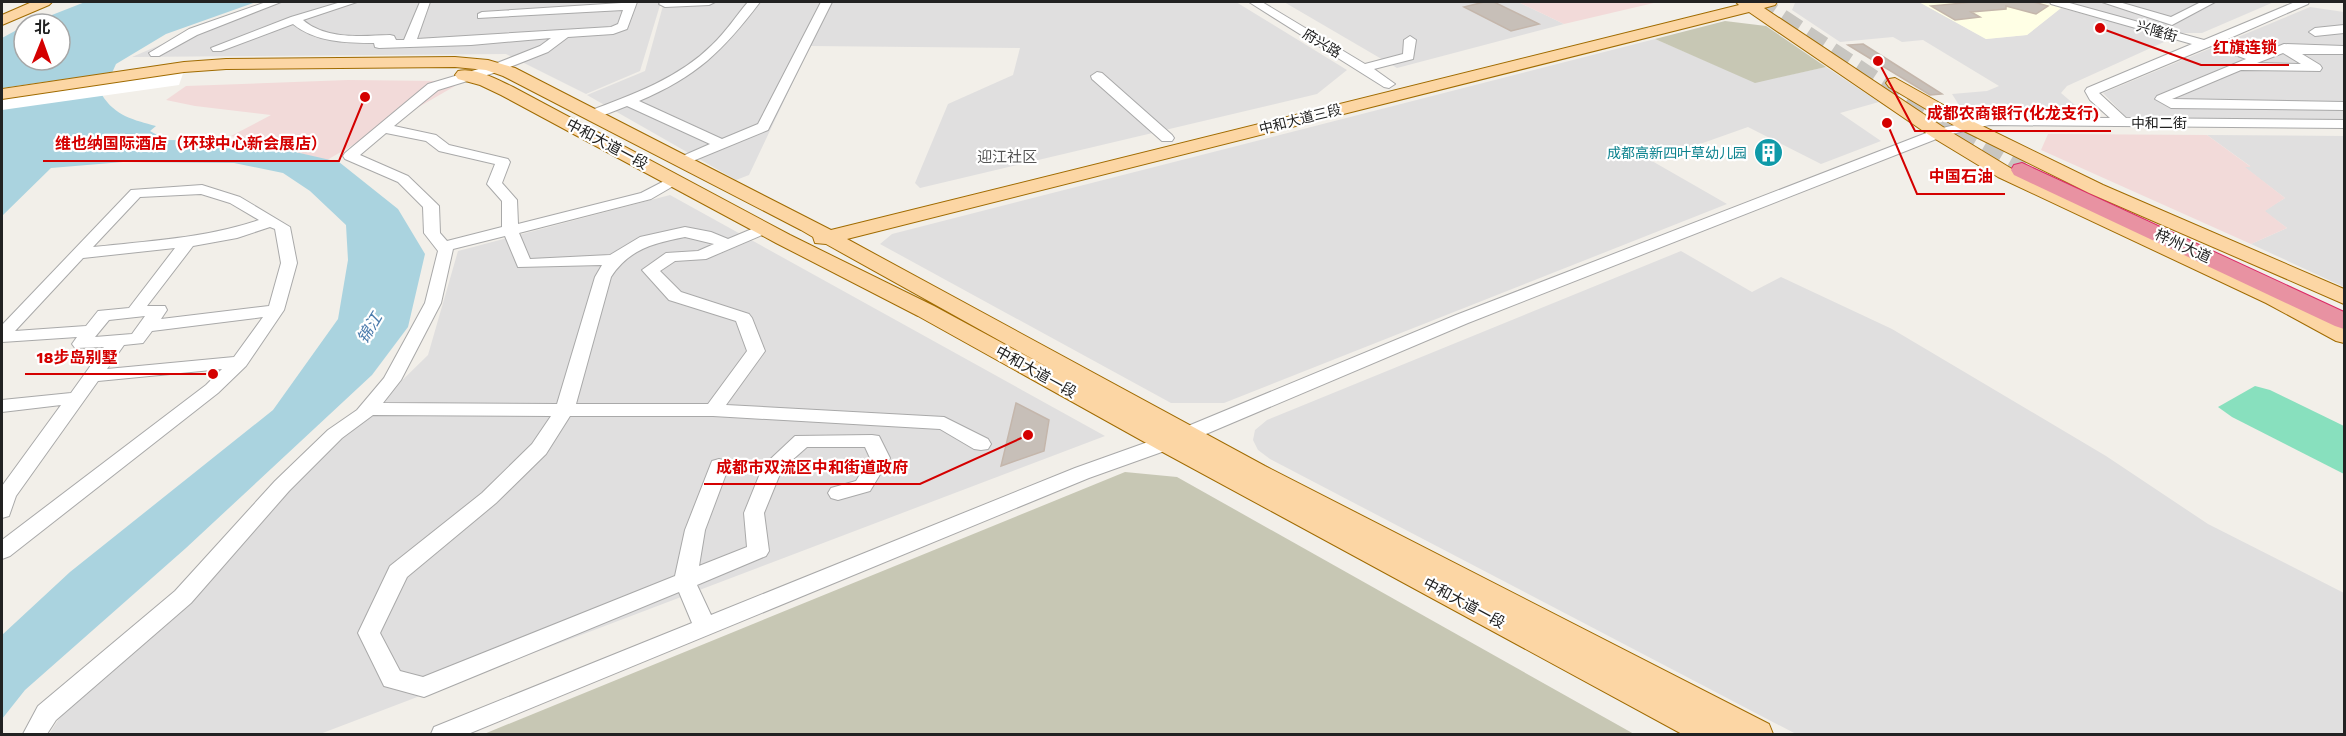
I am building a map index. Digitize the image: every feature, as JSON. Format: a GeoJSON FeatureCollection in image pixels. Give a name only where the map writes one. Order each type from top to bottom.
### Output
{"type":"FeatureCollection","features":[{"type":"Feature","properties":{"kind":"highway","name":"梓州大道"},"geometry":{"type":"LineString","coordinates":[[2344,309],[2286,280],[2026,168],[2344,321]]}},
{"type":"Feature","properties":{"kind":"main road"},"geometry":{"type":"LineString","coordinates":[[2,13],[29,2]]}},
{"type":"Feature","properties":{"kind":"main road"},"geometry":{"type":"LineString","coordinates":[[2,20],[44,2]]}},
{"type":"Feature","properties":{"kind":"main road"},"geometry":{"type":"LineString","coordinates":[[2,94],[264,63],[352,67],[455,62],[496,68],[530,82],[683,161],[810,236],[1167,138],[1728,2]]}},
{"type":"Feature","properties":{"kind":"main road"},"geometry":{"type":"LineString","coordinates":[[1771,2],[1920,100],[1974,129],[2096,189],[2344,297]]}},
{"type":"Feature","properties":{"kind":"main road","name":"中和大道三段"},"geometry":{"type":"LineString","coordinates":[[810,236],[1747,4],[1771,2]]}},
{"type":"Feature","properties":{"kind":"main road"},"geometry":{"type":"LineString","coordinates":[[1747,4],[1945,136],[2005,173],[2274,298],[2344,336]]}},
{"type":"Feature","properties":{"kind":"main road","name":"中和大道一段"},"geometry":{"type":"LineString","coordinates":[[352,67],[469,75],[507,91],[764,229],[810,236],[1710,735]]}},
{"type":"Feature","properties":{"kind":"main road"},"geometry":{"type":"LineString","coordinates":[[2,104],[181,73]]}},
{"type":"Feature","properties":{"kind":"main road","name":"中和大道一段"},"geometry":{"type":"LineString","coordinates":[[810,236],[926,310],[1177,438],[1256,472],[1757,735]]}},
{"type":"Feature","properties":{"kind":"street"},"geometry":{"type":"LineString","coordinates":[[155,53],[203,28],[275,2]]}},
{"type":"Feature","properties":{"kind":"street"},"geometry":{"type":"LineString","coordinates":[[217,48],[295,19],[351,2]]}},
{"type":"Feature","properties":{"kind":"street"},"geometry":{"type":"LineString","coordinates":[[408,41],[425,2]]}},
{"type":"Feature","properties":{"kind":"street"},"geometry":{"type":"LineString","coordinates":[[471,41],[486,2]]}},
{"type":"Feature","properties":{"kind":"street"},"geometry":{"type":"LineString","coordinates":[[665,4],[709,2]]}},
{"type":"Feature","properties":{"kind":"street"},"geometry":{"type":"LineString","coordinates":[[594,114],[628,101],[678,76],[714,50],[754,2]]}},
{"type":"Feature","properties":{"kind":"street"},"geometry":{"type":"LineString","coordinates":[[683,161],[763,127],[827,2]]}},
{"type":"Feature","properties":{"kind":"street","name":"府兴路"},"geometry":{"type":"LineString","coordinates":[[1255,2],[1389,84]]}},
{"type":"Feature","properties":{"kind":"street","name":"兴隆街"},"geometry":{"type":"LineString","coordinates":[[2055,2],[2207,43]]}},
{"type":"Feature","properties":{"kind":"street"},"geometry":{"type":"LineString","coordinates":[[2108,2],[2172,21],[2209,2]]}},
{"type":"Feature","properties":{"kind":"street"},"geometry":{"type":"LineString","coordinates":[[2207,43],[2304,2]]}},
{"type":"Feature","properties":{"kind":"street"},"geometry":{"type":"LineString","coordinates":[[295,19],[302,27],[338,37],[381,42],[471,41],[618,29],[623,26],[631,4],[482,16]]}},
{"type":"Feature","properties":{"kind":"street"},"geometry":{"type":"LineString","coordinates":[[2315,32],[2344,29]]}},
{"type":"Feature","properties":{"kind":"street"},"geometry":{"type":"LineString","coordinates":[[35,735],[47,713],[183,597],[282,486],[335,434],[368,409],[392,380],[433,303],[446,250],[432,233],[431,206],[404,179],[350,156],[433,87],[496,68],[544,49],[566,33]]}},
{"type":"Feature","properties":{"kind":"street"},"geometry":{"type":"LineString","coordinates":[[1364,68],[1409,57],[1410,40]]}},
{"type":"Feature","properties":{"kind":"street"},"geometry":{"type":"LineString","coordinates":[[352,67],[381,42]]}},
{"type":"Feature","properties":{"kind":"street"},"geometry":{"type":"LineString","coordinates":[[2207,43],[2257,59]]}},
{"type":"Feature","properties":{"kind":"street","name":"兴隆街"},"geometry":{"type":"LineString","coordinates":[[2123,123],[2095,98],[2092,91],[2207,43]]}},
{"type":"Feature","properties":{"kind":"street"},"geometry":{"type":"LineString","coordinates":[[2344,51],[2284,48],[2162,99],[2171,104],[2344,106]]}},
{"type":"Feature","properties":{"kind":"street"},"geometry":{"type":"LineString","coordinates":[[2238,67],[2316,68],[2288,50]]}},
{"type":"Feature","properties":{"kind":"street"},"geometry":{"type":"LineString","coordinates":[[1097,76],[1167,138]]}},
{"type":"Feature","properties":{"kind":"street"},"geometry":{"type":"LineString","coordinates":[[628,101],[721,144]]}},
{"type":"Feature","properties":{"kind":"street","name":"中和二街"},"geometry":{"type":"LineString","coordinates":[[443,735],[1082,473],[1177,438],[1462,319],[1945,136],[1974,129],[1989,121],[2344,124]]}},
{"type":"Feature","properties":{"kind":"street"},"geometry":{"type":"LineString","coordinates":[[382,128],[431,138],[444,148],[502,162],[494,184],[509,200],[510,230],[524,264],[614,260]]}},
{"type":"Feature","properties":{"kind":"street","name":"中和二街"},"geometry":{"type":"LineString","coordinates":[[1974,129],[2344,131]]}},
{"type":"Feature","properties":{"kind":"street"},"geometry":{"type":"LineString","coordinates":[[443,247],[646,196],[675,181]]}},
{"type":"Feature","properties":{"kind":"street"},"geometry":{"type":"LineString","coordinates":[[2,337],[136,193],[201,189],[235,200],[282,227],[289,263],[276,310],[240,362],[212,389],[2,551]]}},
{"type":"Feature","properties":{"kind":"street"},"geometry":{"type":"LineString","coordinates":[[77,254],[188,242],[237,233],[272,221]]}},
{"type":"Feature","properties":{"kind":"street"},"geometry":{"type":"LineString","coordinates":[[713,410],[756,351],[743,318],[675,296],[650,270],[672,256],[700,256],[764,229]]}},
{"type":"Feature","properties":{"kind":"street"},"geometry":{"type":"LineString","coordinates":[[727,244],[705,235],[685,232],[646,240],[614,260],[603,277],[565,408],[539,448],[489,498],[398,572],[369,633],[392,679],[424,687],[758,551],[754,513],[773,466],[802,441],[872,441],[880,458],[863,486],[838,493]]}},
{"type":"Feature","properties":{"kind":"street"},"geometry":{"type":"LineString","coordinates":[[134,312],[188,242]]}},
{"type":"Feature","properties":{"kind":"street"},"geometry":{"type":"LineString","coordinates":[[159,310],[147,326],[137,339],[81,344],[104,315],[159,310]]}},
{"type":"Feature","properties":{"kind":"street"},"geometry":{"type":"LineString","coordinates":[[147,326],[276,310]]}},
{"type":"Feature","properties":{"kind":"street"},"geometry":{"type":"LineString","coordinates":[[2,337],[92,331]]}},
{"type":"Feature","properties":{"kind":"street"},"geometry":{"type":"LineString","coordinates":[[3,501],[118,340]]}},
{"type":"Feature","properties":{"kind":"street"},"geometry":{"type":"LineString","coordinates":[[92,376],[240,362]]}},
{"type":"Feature","properties":{"kind":"street"},"geometry":{"type":"LineString","coordinates":[[2,406],[76,398]]}},
{"type":"Feature","properties":{"kind":"street"},"geometry":{"type":"LineString","coordinates":[[368,409],[713,410],[944,423],[981,444]]}},
{"type":"Feature","properties":{"kind":"street"},"geometry":{"type":"LineString","coordinates":[[705,627],[685,581],[694,531],[719,466]]}},
{"type":"Feature","properties":{"kind":"shaded area"},"geometry":{"type":"Polygon","coordinates":[[[267,2],[661,2],[640,71],[586,94],[506,54],[132,57],[239,11],[267,2]]]}},
{"type":"Feature","properties":{"kind":"shaded area"},"geometry":{"type":"Polygon","coordinates":[[[664,2],[1236,2],[1347,70],[1317,94],[920,188],[915,183],[948,104],[1013,75],[1020,48],[810,46],[749,175],[736,180],[587,95],[645,71],[664,2]]]}},
{"type":"Feature","properties":{"kind":"shaded area"},"geometry":{"type":"Polygon","coordinates":[[[1284,2],[1518,2],[1564,24],[1397,68],[1284,2]]]}},
{"type":"Feature","properties":{"kind":"shaded area"},"geometry":{"type":"Polygon","coordinates":[[[1518,2],[1658,2],[1564,24],[1518,2]]]}},
{"type":"Feature","properties":{"kind":"shaded area"},"geometry":{"type":"Polygon","coordinates":[[[1919,2],[1986,39],[2027,35],[2061,8],[2158,34],[2164,42],[2067,86],[2061,93],[2089,117],[1996,115],[1959,105],[1952,94],[1987,91],[1999,86],[1923,40],[1902,42],[1893,37],[1840,42],[1792,10],[1795,3],[1919,2]]]}},
{"type":"Feature","properties":{"kind":"shaded area"},"geometry":{"type":"Polygon","coordinates":[[[1919,2],[2040,2],[2061,8],[2027,35],[1986,39],[1919,2]]]}},
{"type":"Feature","properties":{"kind":"shaded area"},"geometry":{"type":"Polygon","coordinates":[[[2066,2],[2274,2],[2202,33],[2179,33],[2066,2]]]}},
{"type":"Feature","properties":{"kind":"shaded area"},"geometry":{"type":"Polygon","coordinates":[[[2310,7],[2344,12],[2344,122],[2129,120],[2103,93],[2310,7]]]}},
{"type":"Feature","properties":{"kind":"shaded area"},"geometry":{"type":"Polygon","coordinates":[[[1725,21],[1766,26],[1826,67],[1755,83],[1655,39],[1725,21]]]}},
{"type":"Feature","properties":{"kind":"shaded area"},"geometry":{"type":"Polygon","coordinates":[[[1655,39],[1755,82],[1826,67],[1879,102],[1840,113],[1881,141],[1821,164],[1748,127],[1652,161],[1727,204],[1224,403],[1171,403],[880,244],[892,234],[1655,39]]]}},
{"type":"Feature","properties":{"kind":"shaded area"},"geometry":{"type":"Polygon","coordinates":[[[348,80],[439,81],[455,86],[327,160],[231,136],[271,115],[195,106],[166,100],[186,86],[348,80]]]}},
{"type":"Feature","properties":{"kind":"shaded area"},"geometry":{"type":"Polygon","coordinates":[[[2048,134],[2207,135],[2251,167],[2245,167],[2285,198],[2265,211],[2287,228],[2251,244],[2041,150],[2048,134]]]}},
{"type":"Feature","properties":{"kind":"shaded area"},"geometry":{"type":"Polygon","coordinates":[[[2207,135],[2344,136],[2344,287],[2251,244],[2287,228],[2264,211],[2285,198],[2244,167],[2250,166],[2207,135]]]}},
{"type":"Feature","properties":{"kind":"shaded area"},"geometry":{"type":"Polygon","coordinates":[[[670,195],[1105,436],[320,734],[49,734],[64,711],[428,355],[458,251],[670,195]]]}},
{"type":"Feature","properties":{"kind":"shaded area"},"geometry":{"type":"Polygon","coordinates":[[[1681,251],[1752,292],[1781,277],[1892,329],[2106,456],[2208,524],[2344,593],[2344,734],[1796,734],[1270,459],[1258,450],[1253,440],[1255,430],[1267,420],[1681,251]]]}},
{"type":"Feature","properties":{"kind":"shaded area"},"geometry":{"type":"Polygon","coordinates":[[[1125,472],[1177,477],[1634,734],[484,734],[1125,472]]]}},
{"type":"Feature","properties":{"kind":"green space"},"geometry":{"type":"Polygon","coordinates":[[[2255,386],[2270,390],[2344,426],[2344,474],[2232,417],[2218,407],[2255,386]]]}},
{"type":"Feature","properties":{"kind":"water","name":"锦江"},"geometry":{"type":"Polygon","coordinates":[[[85,2],[256,2],[166,34],[116,64],[102,95],[119,112],[156,126],[150,131],[166,140],[248,141],[339,162],[398,209],[425,254],[408,327],[372,375],[186,548],[25,690],[2,719],[2,635],[70,572],[273,410],[338,319],[348,260],[346,225],[310,191],[283,173],[234,163],[123,162],[51,168],[2,216],[2,38],[12,33],[12,72],[72,72],[72,12],[60,12],[85,2]]]}},
{"type":"Feature","properties":{"kind":"pier"},"geometry":{"type":"Polygon","coordinates":[[[187,62],[179,85],[2,110],[2,88],[187,62]]]}},
{"type":"Feature","properties":{"kind":"building"},"geometry":{"type":"Polygon","coordinates":[[[1494,2],[1539,24],[1511,31],[1464,7],[1494,2]]]}},
{"type":"Feature","properties":{"kind":"building"},"geometry":{"type":"Polygon","coordinates":[[[1974,2],[2034,2],[2048,6],[2036,14],[2006,6],[2006,9],[1971,12],[1980,17],[1955,20],[1931,6],[1974,2]]]}},
{"type":"Feature","properties":{"kind":"building"},"geometry":{"type":"Polygon","coordinates":[[[1863,44],[1942,94],[1930,95],[1848,45],[1863,44]]]}},
{"type":"Feature","properties":{"kind":"building"},"geometry":{"type":"Polygon","coordinates":[[[1016,403],[1049,420],[1044,451],[1001,466],[1016,403]]]}},
{"type":"Feature","properties":{"kind":"tunnel"},"geometry":{"type":"LineString","coordinates":[[1756,2],[1920,111],[2022,170]]}},
{"type":"Feature","properties":{"kind":"place","name":"红旗连锁"},"geometry":{"type":"Point","coordinates":[2100,28]}},
{"type":"Feature","properties":{"kind":"place","name":"成都农商银行(化龙支行)"},"geometry":{"type":"Point","coordinates":[1878,61]}},
{"type":"Feature","properties":{"kind":"place","name":"维也纳国际酒店（环球中心新会展店）"},"geometry":{"type":"Point","coordinates":[365,97]}},
{"type":"Feature","properties":{"kind":"place","name":"中国石油"},"geometry":{"type":"Point","coordinates":[1887,123]}},
{"type":"Feature","properties":{"kind":"place","name":"成都高新四叶草幼儿园"},"geometry":{"type":"Point","coordinates":[1768,153]}},
{"type":"Feature","properties":{"kind":"place","name":"18步岛别墅"},"geometry":{"type":"Point","coordinates":[213,374]}},
{"type":"Feature","properties":{"kind":"place","name":"成都市双流区中和街道政府"},"geometry":{"type":"Point","coordinates":[1028,435]}},
{"type":"Feature","properties":{"kind":"district","name":"迎江社区"},"geometry":{"type":"Point","coordinates":[1007,157]}}]}
